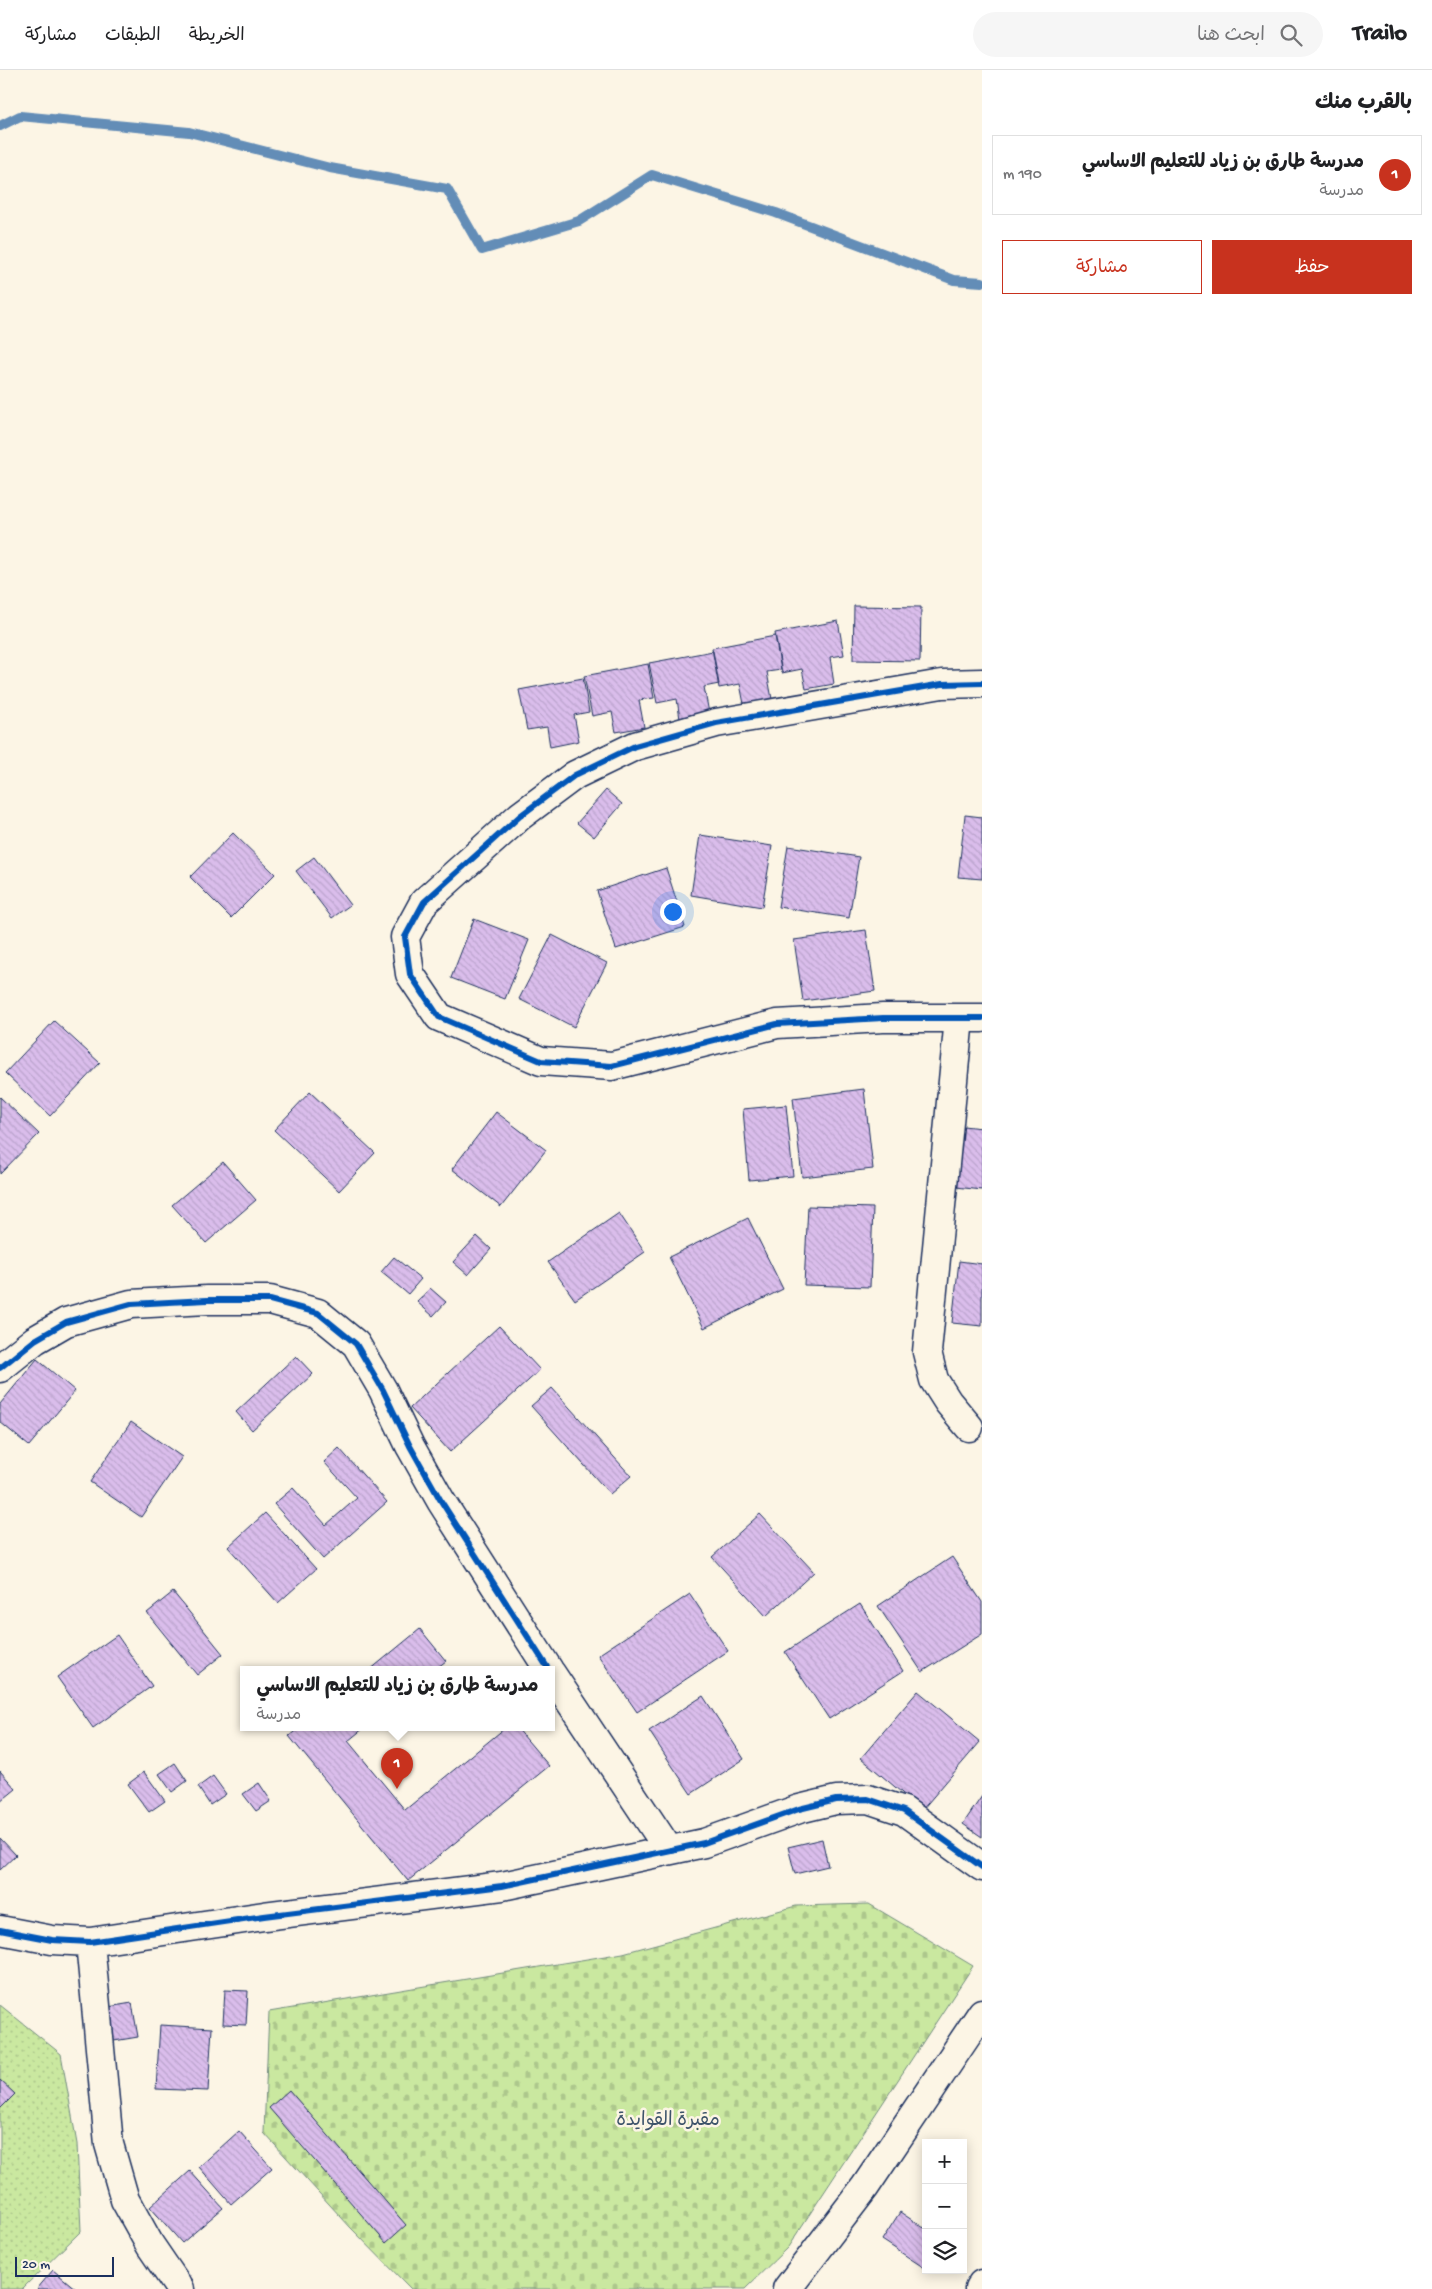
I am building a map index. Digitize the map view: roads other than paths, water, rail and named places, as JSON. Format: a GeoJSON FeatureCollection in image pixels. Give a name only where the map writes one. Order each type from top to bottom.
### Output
{"type":"FeatureCollection","features":[{"type":"Feature","properties":{"kind":"street"},"geometry":{"type":"LineString","coordinates":[[969,1427],[948,1402],[934,1380],[927,1352],[970,1018],[883,1018],[777,1024],[612,1066],[541,1061],[439,1016],[410,974],[405,936],[424,902],[520,816],[575,775],[635,746],[716,722],[942,684],[982,683]]}},
{"type":"Feature","properties":{"kind":"street"},"geometry":{"type":"LineString","coordinates":[[0,1368],[35,1340],[66,1322],[131,1304],[207,1300],[270,1300],[318,1313],[356,1344],[383,1390],[410,1446],[441,1502],[547,1666]]}},
{"type":"Feature","properties":{"kind":"street"},"geometry":{"type":"LineString","coordinates":[[555,1679],[669,1850]]}},
{"type":"Feature","properties":{"kind":"street"},"geometry":{"type":"LineString","coordinates":[[0,1930],[52,1940],[90,1942],[264,1916],[502,1886],[704,1844],[827,1802],[868,1798],[904,1811],[982,1867]]}},
{"type":"Feature","properties":{"kind":"street"},"geometry":{"type":"LineString","coordinates":[[90,1942],[109,2144],[125,2200],[150,2245],[180,2289]]}},
{"type":"Feature","properties":{"kind":"street"},"geometry":{"type":"LineString","coordinates":[[787,2289],[865,2187],[982,2013]]}},
{"type":"Feature","properties":{"kind":"street"},"geometry":{"type":"LineString","coordinates":[[979,2289],[982,2284]]}},
{"type":"Feature","properties":{"kind":"waterway"},"geometry":{"type":"LineString","coordinates":[[0,126],[20,116],[189,132],[330,168],[447,189],[482,250],[579,221],[652,175],[776,213],[954,280],[982,282]]}},
{"type":"Feature","properties":{"kind":"place","name":"مدرسة طارق بن زياد للتعليم الاساسي"},"geometry":{"type":"Point","coordinates":[397,1789]}},
{"type":"Feature","properties":{"kind":"park label","name":"مقبرة القوايدة"},"geometry":{"type":"Point","coordinates":[668,2118]}}]}
